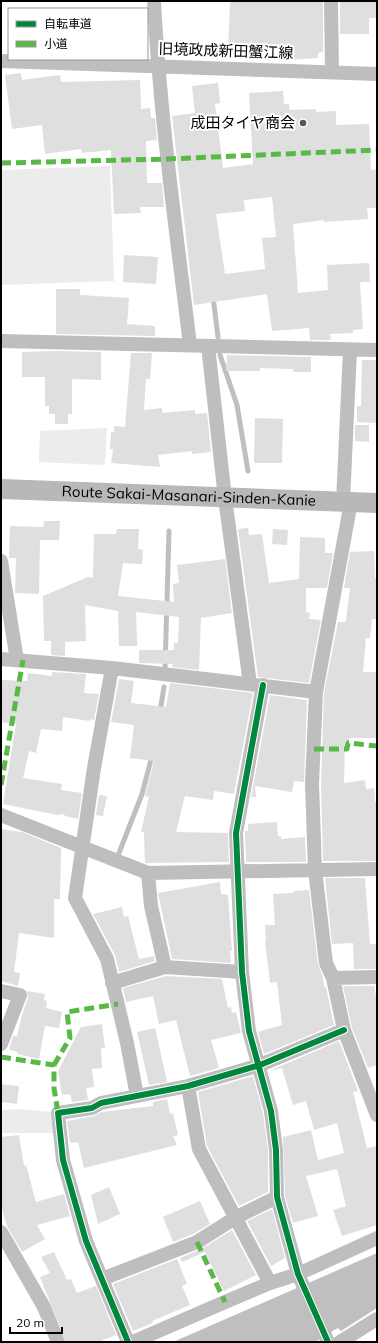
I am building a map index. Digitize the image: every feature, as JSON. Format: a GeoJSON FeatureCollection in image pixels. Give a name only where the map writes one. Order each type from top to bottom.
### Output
{"type":"FeatureCollection","features":[{"type":"Feature","properties":{"kind":"main road","name":"Route Sakai-Masanari-Sinden-Kanie"},"geometry":{"type":"LineString","coordinates":[[1,490],[377,503]]}},
{"type":"Feature","properties":{"kind":"street"},"geometry":{"type":"LineString","coordinates":[[154,1],[158,66],[167,159],[190,345]]}},
{"type":"Feature","properties":{"kind":"street"},"geometry":{"type":"LineString","coordinates":[[331,1],[332,72]]}},
{"type":"Feature","properties":{"kind":"street","name":"旧境政成新田蟹江線"},"geometry":{"type":"LineString","coordinates":[[1,61],[377,74]]}},
{"type":"Feature","properties":{"kind":"street"},"geometry":{"type":"LineString","coordinates":[[1,342],[377,350]]}},
{"type":"Feature","properties":{"kind":"street"},"geometry":{"type":"LineString","coordinates":[[208,346],[226,498],[256,685],[236,833],[242,972],[249,1031],[260,1065],[272,1119],[276,1150],[277,1197],[298,1274],[328,1342]]}},
{"type":"Feature","properties":{"kind":"street"},"geometry":{"type":"LineString","coordinates":[[350,350],[347,502],[316,692],[312,784],[315,870],[326,963],[333,978],[344,1030],[377,1115]]}},
{"type":"Feature","properties":{"kind":"street"},"geometry":{"type":"LineString","coordinates":[[1,561],[17,660]]}},
{"type":"Feature","properties":{"kind":"street"},"geometry":{"type":"LineString","coordinates":[[1,659],[112,668],[316,692]]}},
{"type":"Feature","properties":{"kind":"street"},"geometry":{"type":"LineString","coordinates":[[112,668],[75,898],[107,959],[137,1096]]}},
{"type":"Feature","properties":{"kind":"street"},"geometry":{"type":"LineString","coordinates":[[1,816],[148,873],[377,869]]}},
{"type":"Feature","properties":{"kind":"street"},"geometry":{"type":"LineString","coordinates":[[148,873],[151,906],[165,967]]}},
{"type":"Feature","properties":{"kind":"street"},"geometry":{"type":"LineString","coordinates":[[112,983],[165,967],[242,972]]}},
{"type":"Feature","properties":{"kind":"street"},"geometry":{"type":"LineString","coordinates":[[333,978],[377,977]]}},
{"type":"Feature","properties":{"kind":"street"},"geometry":{"type":"LineString","coordinates":[[1,990],[20,995],[1,1044]]}},
{"type":"Feature","properties":{"kind":"street"},"geometry":{"type":"LineString","coordinates":[[128,1342],[86,1241],[63,1160],[58,1113],[92,1108],[101,1103],[188,1086],[260,1065],[344,1030]]}},
{"type":"Feature","properties":{"kind":"street"},"geometry":{"type":"LineString","coordinates":[[188,1086],[199,1149],[270,1283]]}},
{"type":"Feature","properties":{"kind":"street"},"geometry":{"type":"LineString","coordinates":[[102,1279],[198,1242],[235,1218],[277,1197]]}},
{"type":"Feature","properties":{"kind":"street"},"geometry":{"type":"LineString","coordinates":[[1,1232],[44,1307],[58,1342]]}},
{"type":"Feature","properties":{"kind":"street"},"geometry":{"type":"LineString","coordinates":[[134,1342],[270,1283],[298,1274],[377,1238]]}},
{"type":"Feature","properties":{"kind":"street"},"geometry":{"type":"LineString","coordinates":[[340,1342],[377,1319]]}},
{"type":"Feature","properties":{"kind":"shaded area"},"geometry":{"type":"Polygon","coordinates":[[[110,166],[114,281],[1,285],[1,170],[110,166]]]}},
{"type":"Feature","properties":{"kind":"shaded area"},"geometry":{"type":"Polygon","coordinates":[[[107,428],[105,465],[39,462],[40,431],[107,428]]]}},
{"type":"Feature","properties":{"kind":"shaded area"},"geometry":{"type":"Polygon","coordinates":[[[19,1109],[52,1112],[54,1133],[1,1133],[1,1110],[19,1109]]]}},
{"type":"Feature","properties":{"kind":"shaded area"},"geometry":{"type":"Polygon","coordinates":[[[377,1253],[377,1308],[341,1331],[338,1328],[320,1338],[317,1342],[173,1342],[377,1253]]]}},
{"type":"Feature","properties":{"kind":"building"},"geometry":{"type":"Polygon","coordinates":[[[230,1],[323,1],[323,52],[318,53],[318,58],[289,60],[288,51],[281,51],[281,46],[246,44],[245,53],[228,52],[230,1]]]}},
{"type":"Feature","properties":{"kind":"building"},"geometry":{"type":"Polygon","coordinates":[[[340,1],[377,1],[377,18],[369,18],[369,34],[340,34],[340,1]]]}},
{"type":"Feature","properties":{"kind":"building"},"geometry":{"type":"Polygon","coordinates":[[[21,73],[22,80],[60,75],[61,82],[140,80],[141,109],[150,108],[151,118],[155,118],[157,140],[146,141],[147,183],[162,183],[164,207],[140,207],[141,213],[114,214],[111,150],[82,153],[81,149],[45,154],[42,125],[12,129],[5,75],[21,73]]]}},
{"type":"Feature","properties":{"kind":"building"},"geometry":{"type":"Polygon","coordinates":[[[218,83],[220,103],[215,104],[223,168],[253,164],[249,93],[283,91],[284,104],[289,104],[289,110],[316,109],[316,112],[336,111],[336,125],[369,124],[371,170],[377,169],[377,208],[367,208],[368,219],[324,222],[324,220],[293,224],[298,293],[328,290],[327,265],[369,263],[370,282],[360,282],[363,329],[353,330],[353,333],[330,334],[331,340],[310,340],[309,328],[272,331],[267,294],[194,305],[172,116],[195,113],[192,86],[218,83]],[[272,197],[244,200],[245,211],[216,214],[225,274],[265,269],[262,238],[276,237],[272,197]]]}},
{"type":"Feature","properties":{"kind":"building"},"geometry":{"type":"Polygon","coordinates":[[[124,255],[158,257],[156,284],[123,282],[124,255]]]}},
{"type":"Feature","properties":{"kind":"building"},"geometry":{"type":"Polygon","coordinates":[[[56,289],[80,289],[80,295],[129,298],[127,324],[155,326],[155,336],[56,334],[56,289]]]}},
{"type":"Feature","properties":{"kind":"building"},"geometry":{"type":"Polygon","coordinates":[[[22,352],[101,352],[101,380],[72,379],[72,414],[68,414],[68,424],[55,424],[55,414],[49,414],[49,406],[45,406],[45,377],[22,377],[22,352]]]}},
{"type":"Feature","properties":{"kind":"building"},"geometry":{"type":"Polygon","coordinates":[[[131,353],[152,353],[150,379],[146,379],[144,410],[162,408],[162,413],[195,410],[195,414],[207,413],[211,452],[192,454],[192,451],[158,455],[160,467],[111,463],[113,449],[110,449],[111,432],[114,432],[114,426],[125,427],[131,353]]]}},
{"type":"Feature","properties":{"kind":"building"},"geometry":{"type":"Polygon","coordinates":[[[227,355],[311,357],[311,372],[293,372],[293,369],[260,368],[260,371],[226,371],[227,355]]]}},
{"type":"Feature","properties":{"kind":"building"},"geometry":{"type":"Polygon","coordinates":[[[362,360],[377,360],[377,423],[357,422],[357,406],[361,406],[362,360]]]}},
{"type":"Feature","properties":{"kind":"building"},"geometry":{"type":"Polygon","coordinates":[[[255,418],[283,419],[282,463],[254,463],[255,418]]]}},
{"type":"Feature","properties":{"kind":"building"},"geometry":{"type":"Polygon","coordinates":[[[355,425],[369,425],[369,442],[355,441],[355,425]]]}},
{"type":"Feature","properties":{"kind":"building"},"geometry":{"type":"Polygon","coordinates":[[[44,521],[60,521],[59,540],[40,540],[39,594],[15,593],[16,558],[9,558],[10,526],[43,527],[44,521]]]}},
{"type":"Feature","properties":{"kind":"building"},"geometry":{"type":"Polygon","coordinates":[[[248,528],[249,535],[262,534],[269,583],[299,579],[300,537],[325,538],[325,553],[333,553],[327,588],[306,588],[306,612],[310,613],[309,619],[321,620],[309,683],[258,677],[238,529],[248,528]]]}},
{"type":"Feature","properties":{"kind":"building"},"geometry":{"type":"Polygon","coordinates":[[[117,529],[139,529],[138,549],[143,550],[142,564],[123,563],[118,596],[174,602],[173,584],[179,583],[177,565],[225,559],[232,613],[201,618],[199,670],[172,667],[173,664],[139,663],[139,650],[174,650],[174,643],[178,643],[179,617],[136,612],[137,646],[119,646],[118,611],[85,605],[86,641],[65,642],[65,656],[51,655],[51,641],[44,641],[43,596],[88,577],[93,578],[94,534],[116,534],[117,529]]]}},
{"type":"Feature","properties":{"kind":"building"},"geometry":{"type":"Polygon","coordinates":[[[273,529],[288,530],[287,545],[272,544],[273,529]]]}},
{"type":"Feature","properties":{"kind":"building"},"geometry":{"type":"Polygon","coordinates":[[[374,551],[375,578],[377,579],[377,619],[372,619],[370,638],[366,638],[363,672],[376,672],[377,674],[377,738],[349,738],[349,741],[345,741],[344,783],[365,780],[366,789],[374,788],[375,802],[377,801],[377,861],[323,861],[321,784],[324,693],[338,622],[345,622],[346,620],[350,588],[344,588],[350,552],[374,551]]]}},
{"type":"Feature","properties":{"kind":"building"},"geometry":{"type":"Polygon","coordinates":[[[52,672],[86,674],[84,693],[99,694],[94,720],[90,719],[90,721],[63,717],[62,731],[41,729],[36,753],[29,751],[23,778],[62,784],[61,790],[82,793],[78,819],[65,816],[64,814],[57,815],[3,804],[16,724],[1,722],[1,680],[27,681],[28,673],[52,676],[52,672]]]}},
{"type":"Feature","properties":{"kind":"building"},"geometry":{"type":"Polygon","coordinates":[[[119,679],[134,681],[131,703],[166,707],[170,683],[253,693],[234,794],[214,791],[213,800],[185,796],[176,832],[228,833],[229,862],[145,863],[144,832],[141,832],[149,797],[145,796],[154,761],[130,758],[134,725],[111,722],[119,679]]]}},
{"type":"Feature","properties":{"kind":"building"},"geometry":{"type":"Polygon","coordinates":[[[270,695],[307,700],[304,782],[294,781],[292,792],[255,786],[256,797],[251,797],[270,695]]]}},
{"type":"Feature","properties":{"kind":"building"},"geometry":{"type":"Polygon","coordinates":[[[99,795],[107,796],[103,816],[96,815],[99,795]]]}},
{"type":"Feature","properties":{"kind":"building"},"geometry":{"type":"Polygon","coordinates":[[[277,822],[278,836],[281,836],[281,839],[305,837],[306,862],[246,862],[245,831],[248,831],[248,824],[277,822]]]}},
{"type":"Feature","properties":{"kind":"building"},"geometry":{"type":"Polygon","coordinates":[[[1,829],[22,832],[61,848],[60,899],[54,899],[54,938],[19,933],[14,972],[20,973],[18,986],[1,981],[1,829]]]}},
{"type":"Feature","properties":{"kind":"building"},"geometry":{"type":"Polygon","coordinates":[[[325,878],[365,878],[370,944],[377,944],[377,969],[354,969],[353,943],[332,944],[325,878]]]}},
{"type":"Feature","properties":{"kind":"building"},"geometry":{"type":"Polygon","coordinates":[[[220,882],[221,894],[228,895],[232,951],[230,951],[231,963],[172,959],[158,893],[220,882]]]}},
{"type":"Feature","properties":{"kind":"building"},"geometry":{"type":"Polygon","coordinates":[[[309,890],[318,964],[323,977],[324,987],[326,987],[334,1025],[264,1054],[258,1032],[282,1025],[277,982],[270,983],[265,941],[265,925],[275,925],[273,894],[294,893],[294,891],[309,890]]]}},
{"type":"Feature","properties":{"kind":"building"},"geometry":{"type":"Polygon","coordinates":[[[122,907],[124,917],[128,916],[139,959],[154,956],[155,961],[119,972],[115,955],[93,914],[122,907]]]}},
{"type":"Feature","properties":{"kind":"building"},"geometry":{"type":"Polygon","coordinates":[[[166,976],[222,979],[228,1008],[231,1007],[232,1013],[236,1012],[241,1033],[211,1040],[219,1068],[190,1076],[176,1020],[159,1024],[153,996],[126,1002],[123,988],[166,976]]]}},
{"type":"Feature","properties":{"kind":"building"},"geometry":{"type":"Polygon","coordinates":[[[343,986],[374,986],[377,1001],[377,1065],[368,1068],[352,1028],[343,986]]]}},
{"type":"Feature","properties":{"kind":"building"},"geometry":{"type":"Polygon","coordinates":[[[27,991],[45,994],[44,1000],[47,1001],[46,1008],[62,1012],[59,1028],[45,1026],[39,1059],[17,1054],[17,1052],[9,1050],[13,1036],[17,1036],[28,998],[27,991]]]}},
{"type":"Feature","properties":{"kind":"building"},"geometry":{"type":"Polygon","coordinates":[[[102,1024],[105,1048],[101,1048],[102,1068],[92,1069],[94,1087],[86,1088],[88,1100],[72,1102],[70,1094],[62,1095],[58,1071],[81,1027],[102,1024]]]}},
{"type":"Feature","properties":{"kind":"building"},"geometry":{"type":"Polygon","coordinates":[[[155,1028],[167,1082],[149,1085],[137,1032],[155,1028]]]}},
{"type":"Feature","properties":{"kind":"building"},"geometry":{"type":"Polygon","coordinates":[[[339,1041],[358,1091],[353,1092],[367,1148],[377,1146],[377,1225],[342,1236],[333,1210],[346,1206],[337,1169],[306,1176],[318,1216],[293,1223],[285,1196],[283,1137],[311,1130],[318,1160],[344,1153],[337,1123],[314,1130],[306,1101],[293,1105],[282,1068],[269,1071],[339,1041]]]}},
{"type":"Feature","properties":{"kind":"building"},"geometry":{"type":"Polygon","coordinates":[[[253,1076],[263,1113],[268,1151],[268,1192],[239,1206],[207,1146],[198,1092],[253,1076]]]}},
{"type":"Feature","properties":{"kind":"building"},"geometry":{"type":"Polygon","coordinates":[[[1,1084],[19,1086],[17,1104],[1,1102],[1,1084]]]}},
{"type":"Feature","properties":{"kind":"building"},"geometry":{"type":"Polygon","coordinates":[[[167,1099],[170,1114],[173,1113],[178,1135],[173,1136],[177,1145],[84,1168],[78,1142],[70,1143],[67,1121],[94,1116],[101,1112],[153,1106],[153,1102],[167,1099]]]}},
{"type":"Feature","properties":{"kind":"building"},"geometry":{"type":"Polygon","coordinates":[[[19,1135],[24,1166],[26,1165],[36,1202],[64,1194],[70,1216],[37,1225],[45,1239],[22,1252],[7,1226],[1,1206],[1,1137],[19,1135]]]}},
{"type":"Feature","properties":{"kind":"building"},"geometry":{"type":"Polygon","coordinates":[[[109,1187],[120,1214],[98,1224],[91,1195],[109,1187]]]}},
{"type":"Feature","properties":{"kind":"building"},"geometry":{"type":"Polygon","coordinates":[[[200,1201],[210,1224],[193,1234],[173,1242],[163,1217],[200,1201]]]}},
{"type":"Feature","properties":{"kind":"building"},"geometry":{"type":"Polygon","coordinates":[[[272,1209],[285,1258],[271,1266],[247,1221],[272,1209]]]}},
{"type":"Feature","properties":{"kind":"building"},"geometry":{"type":"Polygon","coordinates":[[[232,1230],[256,1275],[224,1291],[205,1252],[182,1262],[180,1258],[201,1249],[232,1230]]]}},
{"type":"Feature","properties":{"kind":"building"},"geometry":{"type":"Polygon","coordinates":[[[54,1252],[67,1280],[71,1279],[77,1293],[96,1286],[116,1335],[98,1342],[66,1342],[40,1277],[50,1273],[41,1257],[54,1252]]]}},
{"type":"Feature","properties":{"kind":"building"},"geometry":{"type":"Polygon","coordinates":[[[177,1259],[187,1284],[182,1286],[190,1305],[152,1321],[153,1323],[133,1331],[113,1284],[177,1259]]]}},
{"type":"Feature","properties":{"kind":"waterway"},"geometry":{"type":"LineString","coordinates":[[213,297],[218,337]]}},
{"type":"Feature","properties":{"kind":"waterway"},"geometry":{"type":"LineString","coordinates":[[220,355],[237,405],[248,471]]}},
{"type":"Feature","properties":{"kind":"waterway"},"geometry":{"type":"LineString","coordinates":[[165,668],[169,531]]}},
{"type":"Feature","properties":{"kind":"waterway"},"geometry":{"type":"LineString","coordinates":[[160,712],[164,687]]}},
{"type":"Feature","properties":{"kind":"waterway"},"geometry":{"type":"LineString","coordinates":[[119,853],[142,794],[152,756]]}},
{"type":"Feature","properties":{"kind":"marked path"},"geometry":{"type":"LineString","coordinates":[[1,163],[167,159],[377,150]]}},
{"type":"Feature","properties":{"kind":"marked path"},"geometry":{"type":"LineString","coordinates":[[1,785],[23,660]]}},
{"type":"Feature","properties":{"kind":"marked path"},"geometry":{"type":"LineString","coordinates":[[314,749],[347,749],[348,743],[377,746]]}},
{"type":"Feature","properties":{"kind":"marked path"},"geometry":{"type":"LineString","coordinates":[[54,1065],[70,1038],[67,1012],[118,1004]]}},
{"type":"Feature","properties":{"kind":"marked path"},"geometry":{"type":"LineString","coordinates":[[1,1057],[54,1065],[54,1088],[58,1113]]}},
{"type":"Feature","properties":{"kind":"marked path"},"geometry":{"type":"LineString","coordinates":[[197,1242],[225,1302]]}},
{"type":"Feature","properties":{"kind":"cycle path"},"geometry":{"type":"LineString","coordinates":[[263,685],[236,833],[242,972],[249,1031],[271,1111],[276,1150],[277,1197],[298,1274],[328,1342]]}},
{"type":"Feature","properties":{"kind":"cycle path"},"geometry":{"type":"LineString","coordinates":[[128,1342],[86,1241],[63,1160],[58,1113],[92,1108],[101,1103],[188,1086],[260,1065],[344,1030]]}},
{"type":"Feature","properties":{"kind":"place","name":"成田タイヤ商会"},"geometry":{"type":"Point","coordinates":[303,123]}}]}
